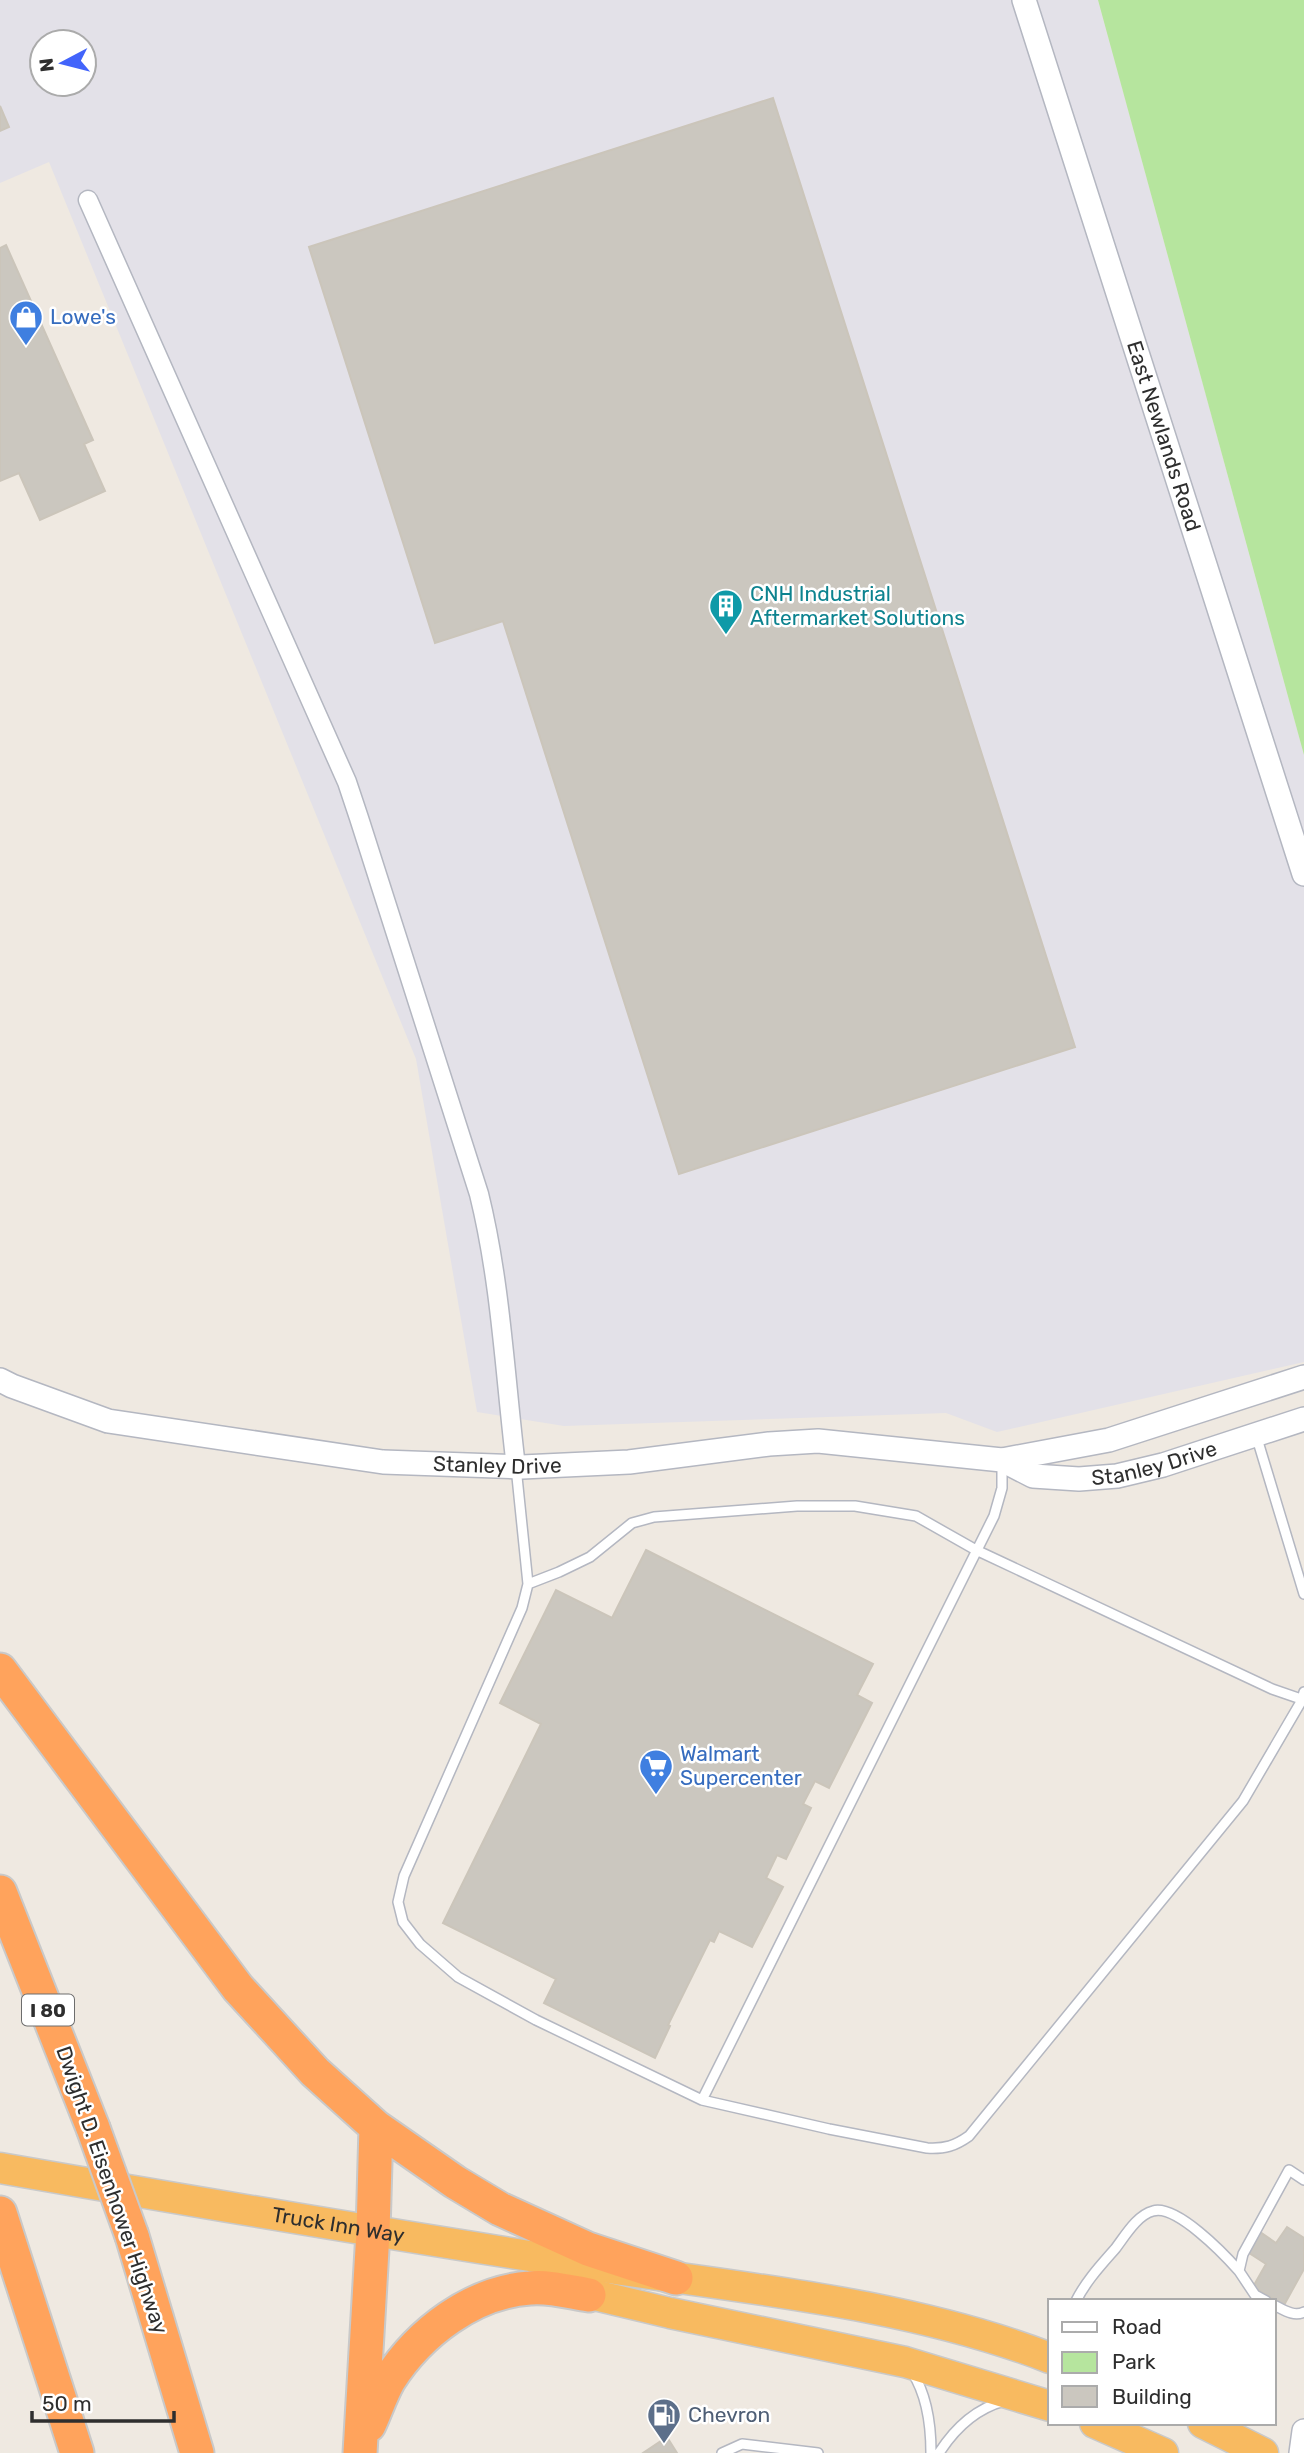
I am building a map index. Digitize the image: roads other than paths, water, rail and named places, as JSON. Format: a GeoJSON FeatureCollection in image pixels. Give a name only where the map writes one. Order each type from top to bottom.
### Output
{"type":"FeatureCollection","features":[{"type":"Feature","properties":{"kind":"highway"},"geometry":{"type":"LineString","coordinates":[[0,1670],[238,1988],[315,2072],[376,2127],[455,2182],[500,2209],[588,2249],[676,2278]]}},
{"type":"Feature","properties":{"kind":"highway","name":"Dwight D. Eisenhower Highway"},"geometry":{"type":"LineString","coordinates":[[0,1892],[93,2128],[132,2236],[197,2453]]}},
{"type":"Feature","properties":{"kind":"highway"},"geometry":{"type":"LineString","coordinates":[[361,2446],[376,2127]]}},
{"type":"Feature","properties":{"kind":"highway","name":"Truck Inn Way"},"geometry":{"type":"LineString","coordinates":[[0,2168],[373,2232],[763,2290],[890,2313],[971,2332],[1048,2357]]}},
{"type":"Feature","properties":{"kind":"highway"},"geometry":{"type":"LineString","coordinates":[[1,2217],[77,2453]]}},
{"type":"Feature","properties":{"kind":"highway"},"geometry":{"type":"LineString","coordinates":[[373,2232],[589,2295],[905,2362],[1048,2405]]}},
{"type":"Feature","properties":{"kind":"highway"},"geometry":{"type":"LineString","coordinates":[[361,2446],[389,2381],[418,2343],[454,2314],[480,2300],[530,2288],[589,2295]]}},
{"type":"Feature","properties":{"kind":"highway"},"geometry":{"type":"LineString","coordinates":[[1100,2425],[1163,2453]]}},
{"type":"Feature","properties":{"kind":"highway"},"geometry":{"type":"LineString","coordinates":[[1207,2425],[1263,2453]]}},
{"type":"Feature","properties":{"kind":"street","name":"East Newlands Road"},"geometry":{"type":"LineString","coordinates":[[1024,0],[1304,874]]}},
{"type":"Feature","properties":{"kind":"street"},"geometry":{"type":"LineString","coordinates":[[88,200],[330,744],[359,818],[482,1206],[495,1280],[516,1467]]}},
{"type":"Feature","properties":{"kind":"street","name":"Stanley Drive"},"geometry":{"type":"LineString","coordinates":[[0,1380],[12,1387],[108,1421],[383,1462],[516,1467],[594,1465],[769,1444],[818,1441],[1002,1460],[1120,1437],[1304,1377]]}},
{"type":"Feature","properties":{"kind":"street","name":"Stanley Drive"},"geometry":{"type":"LineString","coordinates":[[1002,1460],[1033,1476],[1096,1479],[1138,1472],[1304,1419]]}},
{"type":"Feature","properties":{"kind":"street"},"geometry":{"type":"LineString","coordinates":[[1301,2453],[1304,2431]]}},
{"type":"Feature","properties":{"kind":"lane"},"geometry":{"type":"LineString","coordinates":[[1256,1435],[1302,1579],[1304,1594]]}},
{"type":"Feature","properties":{"kind":"lane"},"geometry":{"type":"LineString","coordinates":[[702,2099],[994,1516],[1002,1488],[1002,1460]]}},
{"type":"Feature","properties":{"kind":"lane"},"geometry":{"type":"LineString","coordinates":[[516,1467],[528,1584],[522,1608],[404,1876],[398,1902],[403,1922],[420,1944],[458,1977],[536,2020],[702,2099],[829,2129],[927,2148],[943,2149],[957,2145],[969,2136],[1243,1801],[1303,1697],[1272,1689],[976,1550],[916,1516],[855,1506],[783,1507],[654,1517],[632,1523],[590,1556],[528,1584]]}},
{"type":"Feature","properties":{"kind":"lane"},"geometry":{"type":"LineString","coordinates":[[1239,2271],[1243,2254],[1289,2170],[1304,2180]]}},
{"type":"Feature","properties":{"kind":"lane"},"geometry":{"type":"LineString","coordinates":[[1077,2299],[1134,2226],[1144,2215],[1155,2210],[1168,2211],[1181,2218],[1227,2257],[1255,2295],[1262,2299]]}},
{"type":"Feature","properties":{"kind":"lane"},"geometry":{"type":"LineString","coordinates":[[1276,2306],[1289,2313],[1304,2312]]}},
{"type":"Feature","properties":{"kind":"lane"},"geometry":{"type":"LineString","coordinates":[[905,2362],[917,2380],[923,2398],[929,2421],[931,2453]]}},
{"type":"Feature","properties":{"kind":"lane"},"geometry":{"type":"LineString","coordinates":[[939,2453],[961,2425],[978,2410],[1022,2397]]}},
{"type":"Feature","properties":{"kind":"lane"},"geometry":{"type":"LineString","coordinates":[[722,2453],[742,2444],[818,2453]]}},
{"type":"Feature","properties":{"kind":"place","name":"Lowe's"},"geometry":{"type":"Point","coordinates":[26,347]}},
{"type":"Feature","properties":{"kind":"place","name":"CNH Industrial Aftermarket Solutions"},"geometry":{"type":"Point","coordinates":[726,636]}},
{"type":"Feature","properties":{"kind":"place","name":"Walmart Supercenter"},"geometry":{"type":"Point","coordinates":[656,1796]}},
{"type":"Feature","properties":{"kind":"place","name":"Chevron"},"geometry":{"type":"Point","coordinates":[664,2445]}}]}
